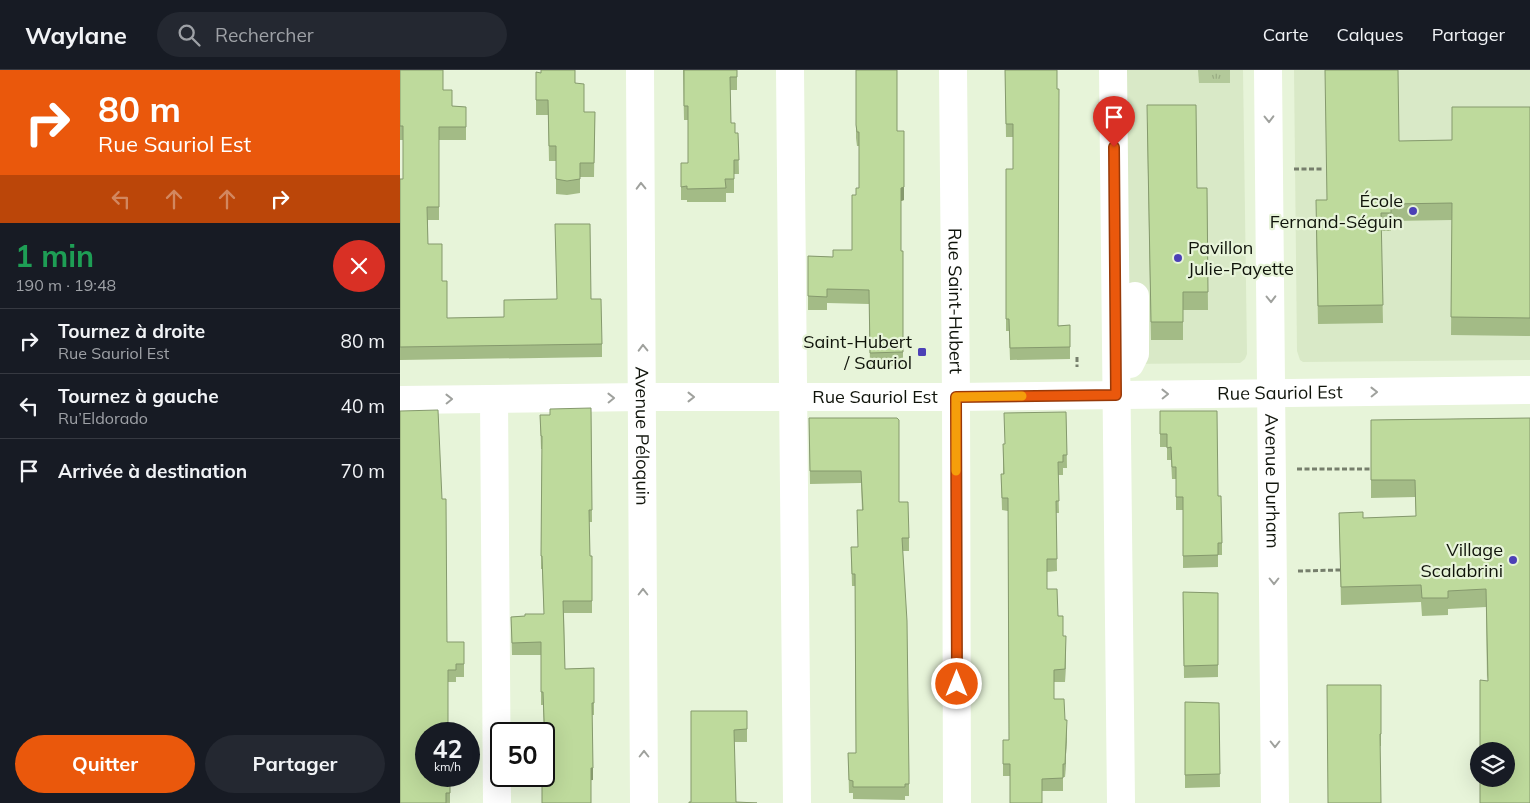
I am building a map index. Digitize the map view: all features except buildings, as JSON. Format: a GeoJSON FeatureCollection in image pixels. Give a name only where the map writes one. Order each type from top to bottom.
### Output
{"type":"FeatureCollection","features":[{"type":"Feature","properties":{"kind":"street","name":"Avenue Péloquin"},"geometry":{"type":"LineString","coordinates":[[640,70],[644,803]]}},
{"type":"Feature","properties":{"kind":"street"},"geometry":{"type":"LineString","coordinates":[[790,70],[797,803]]}},
{"type":"Feature","properties":{"kind":"street","name":"Rue Saint-Hubert"},"geometry":{"type":"LineString","coordinates":[[953,70],[957,803]]}},
{"type":"Feature","properties":{"kind":"street"},"geometry":{"type":"LineString","coordinates":[[1113,70],[1121,803]]}},
{"type":"Feature","properties":{"kind":"street","name":"Avenue Durham"},"geometry":{"type":"LineString","coordinates":[[1268,70],[1275,803]]}},
{"type":"Feature","properties":{"kind":"street"},"geometry":{"type":"LineString","coordinates":[[1116,395],[1135,354],[1135,296]]}},
{"type":"Feature","properties":{"kind":"street","name":"Rue Sauriol Est"},"geometry":{"type":"LineString","coordinates":[[400,400],[643,397],[956,397],[1530,390]]}},
{"type":"Feature","properties":{"kind":"street"},"geometry":{"type":"LineString","coordinates":[[494,399],[497,803]]}},
{"type":"Feature","properties":{"kind":"path"},"geometry":{"type":"LineString","coordinates":[[1291,169],[1322,169]]}},
{"type":"Feature","properties":{"kind":"path"},"geometry":{"type":"LineString","coordinates":[[1077,357],[1078,367]]}},
{"type":"Feature","properties":{"kind":"path"},"geometry":{"type":"LineString","coordinates":[[1295,469],[1371,469]]}},
{"type":"Feature","properties":{"kind":"path"},"geometry":{"type":"LineString","coordinates":[[1297,571],[1340,570]]}},
{"type":"Feature","properties":{"kind":"shaded area","name":"École Fernand-Séguin"},"geometry":{"type":"Polygon","coordinates":[[[1123,70],[1243,70],[1247,354],[1240,363],[1126,364],[1123,70]]]}},
{"type":"Feature","properties":{"kind":"shaded area","name":"École Fernand-Séguin"},"geometry":{"type":"Polygon","coordinates":[[[1294,70],[1530,70],[1530,360],[1303,362],[1300,360],[1297,351],[1294,70]]]}},
{"type":"Feature","properties":{"kind":"green space"},"geometry":{"type":"Polygon","coordinates":[[[1198,70],[1230,70],[1230,83],[1199,83],[1198,70]]]}},
{"type":"Feature","properties":{"kind":"slow traffic"},"geometry":{"type":"LineString","coordinates":[[956,471],[956,397],[1022,396]]}},
{"type":"Feature","properties":{"kind":"place","name":"École Fernand-Séguin"},"geometry":{"type":"Point","coordinates":[1413,211]}},
{"type":"Feature","properties":{"kind":"place","name":"Pavillon Julie-Payette"},"geometry":{"type":"Point","coordinates":[1178,258]}},
{"type":"Feature","properties":{"kind":"place","name":"Saint-Hubert / Sauriol"},"geometry":{"type":"Point","coordinates":[922,352]}},
{"type":"Feature","properties":{"kind":"place","name":"Village Scalabrini"},"geometry":{"type":"Point","coordinates":[1513,560]}},
{"type":"Feature","properties":{"kind":"route"},"geometry":{"type":"LineString","coordinates":[[957,684],[956,397],[1116,395],[1114,147]]}}]}
